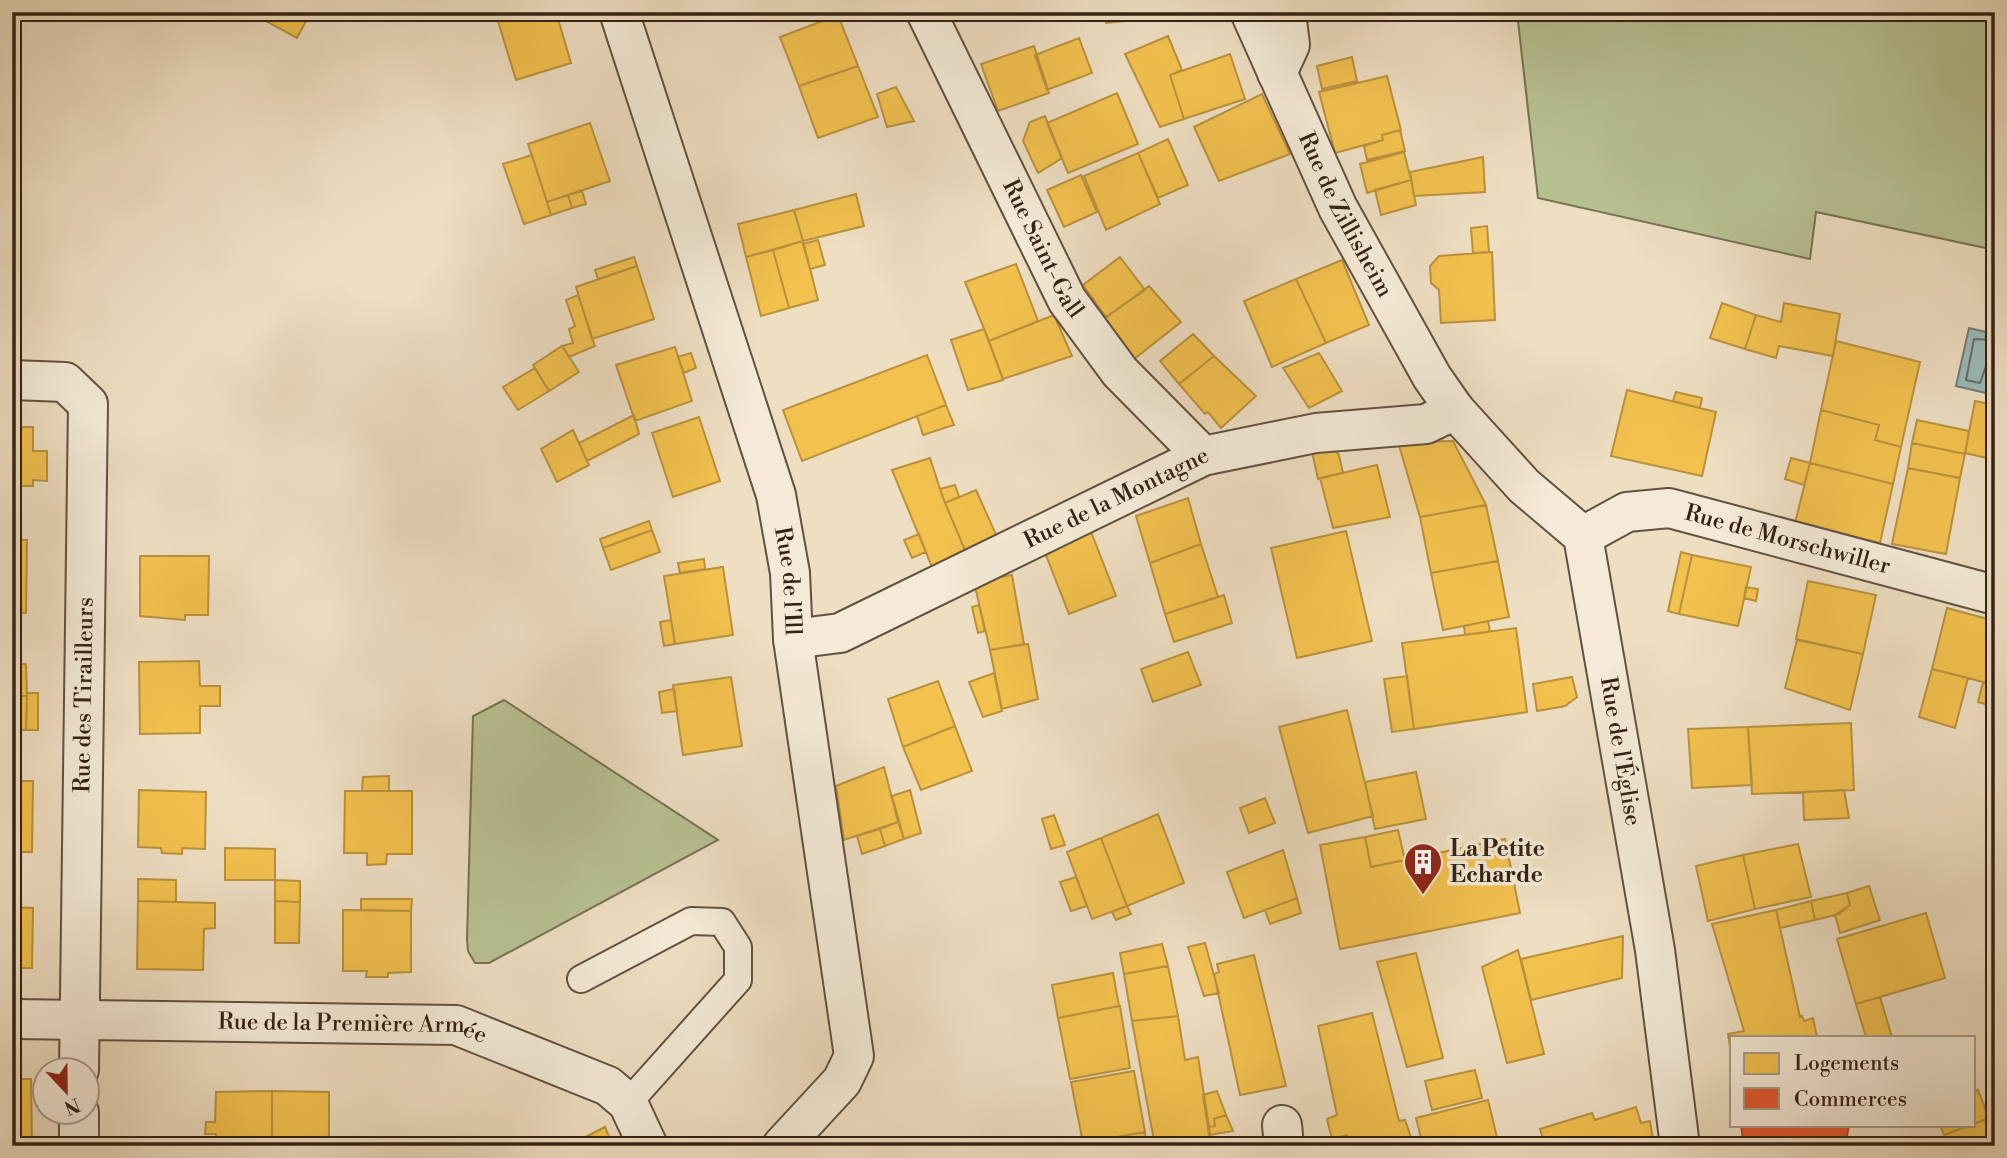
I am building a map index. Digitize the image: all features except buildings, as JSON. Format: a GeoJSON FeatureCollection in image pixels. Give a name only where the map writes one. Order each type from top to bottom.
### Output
{"type":"FeatureCollection","features":[{"type":"Feature","properties":{"kind":"street","name":"Rue de l'Ill"},"geometry":{"type":"LineString","coordinates":[[619,12],[776,495],[790,573],[793,639],[854,1056],[842,1081],[782,1146]]}},
{"type":"Feature","properties":{"kind":"street","name":"Rue Saint-Gall"},"geometry":{"type":"LineString","coordinates":[[926,12],[1067,300],[1120,372],[1203,456]]}},
{"type":"Feature","properties":{"kind":"street","name":"Rue de Zillisheim"},"geometry":{"type":"LineString","coordinates":[[1250,12],[1338,208],[1432,377],[1455,410]]}},
{"type":"Feature","properties":{"kind":"street"},"geometry":{"type":"LineString","coordinates":[[1277,73],[1290,45],[1286,12]]}},
{"type":"Feature","properties":{"kind":"street","name":"Rue des Tirailleurs"},"geometry":{"type":"LineString","coordinates":[[12,380],[65,382],[88,404],[79,1056]]}},
{"type":"Feature","properties":{"kind":"street","name":"Rue de la Montagne"},"geometry":{"type":"LineString","coordinates":[[793,639],[840,633],[1203,456],[1316,433],[1426,424],[1455,410]]}},
{"type":"Feature","properties":{"kind":"street"},"geometry":{"type":"LineString","coordinates":[[1455,410],[1524,486],[1583,536]]}},
{"type":"Feature","properties":{"kind":"street","name":"Rue de Morschwiller"},"geometry":{"type":"LineString","coordinates":[[1583,536],[1627,512],[1669,508],[1995,595]]}},
{"type":"Feature","properties":{"kind":"street","name":"Rue de l'Église"},"geometry":{"type":"LineString","coordinates":[[1583,536],[1655,950],[1680,1146]]}},
{"type":"Feature","properties":{"kind":"street","name":"Rue de la Première Armée"},"geometry":{"type":"LineString","coordinates":[[12,1019],[456,1025],[607,1086],[628,1103],[648,1146]]}},
{"type":"Feature","properties":{"kind":"street"},"geometry":{"type":"LineString","coordinates":[[79,1126],[79,1146]]}},
{"type":"Feature","properties":{"kind":"lane"},"geometry":{"type":"LineString","coordinates":[[581,979],[691,921],[722,922],[737,947],[738,980],[628,1103]]}},
{"type":"Feature","properties":{"kind":"green space"},"geometry":{"type":"Polygon","coordinates":[[[1517,12],[1995,12],[1995,250],[1816,212],[1810,259],[1538,198],[1517,12]]]}},
{"type":"Feature","properties":{"kind":"green space"},"geometry":{"type":"Polygon","coordinates":[[[504,700],[718,840],[489,963],[475,963],[468,951],[467,939],[473,716],[504,700]]]}},
{"type":"Feature","properties":{"kind":"water"},"geometry":{"type":"Polygon","coordinates":[[[1969,328],[1995,334],[1995,355],[1986,393],[1956,386],[1969,328]]]}},
{"type":"Feature","properties":{"kind":"place","name":"La Petite Echarde"},"geometry":{"type":"Point","coordinates":[1423,896]}}]}
